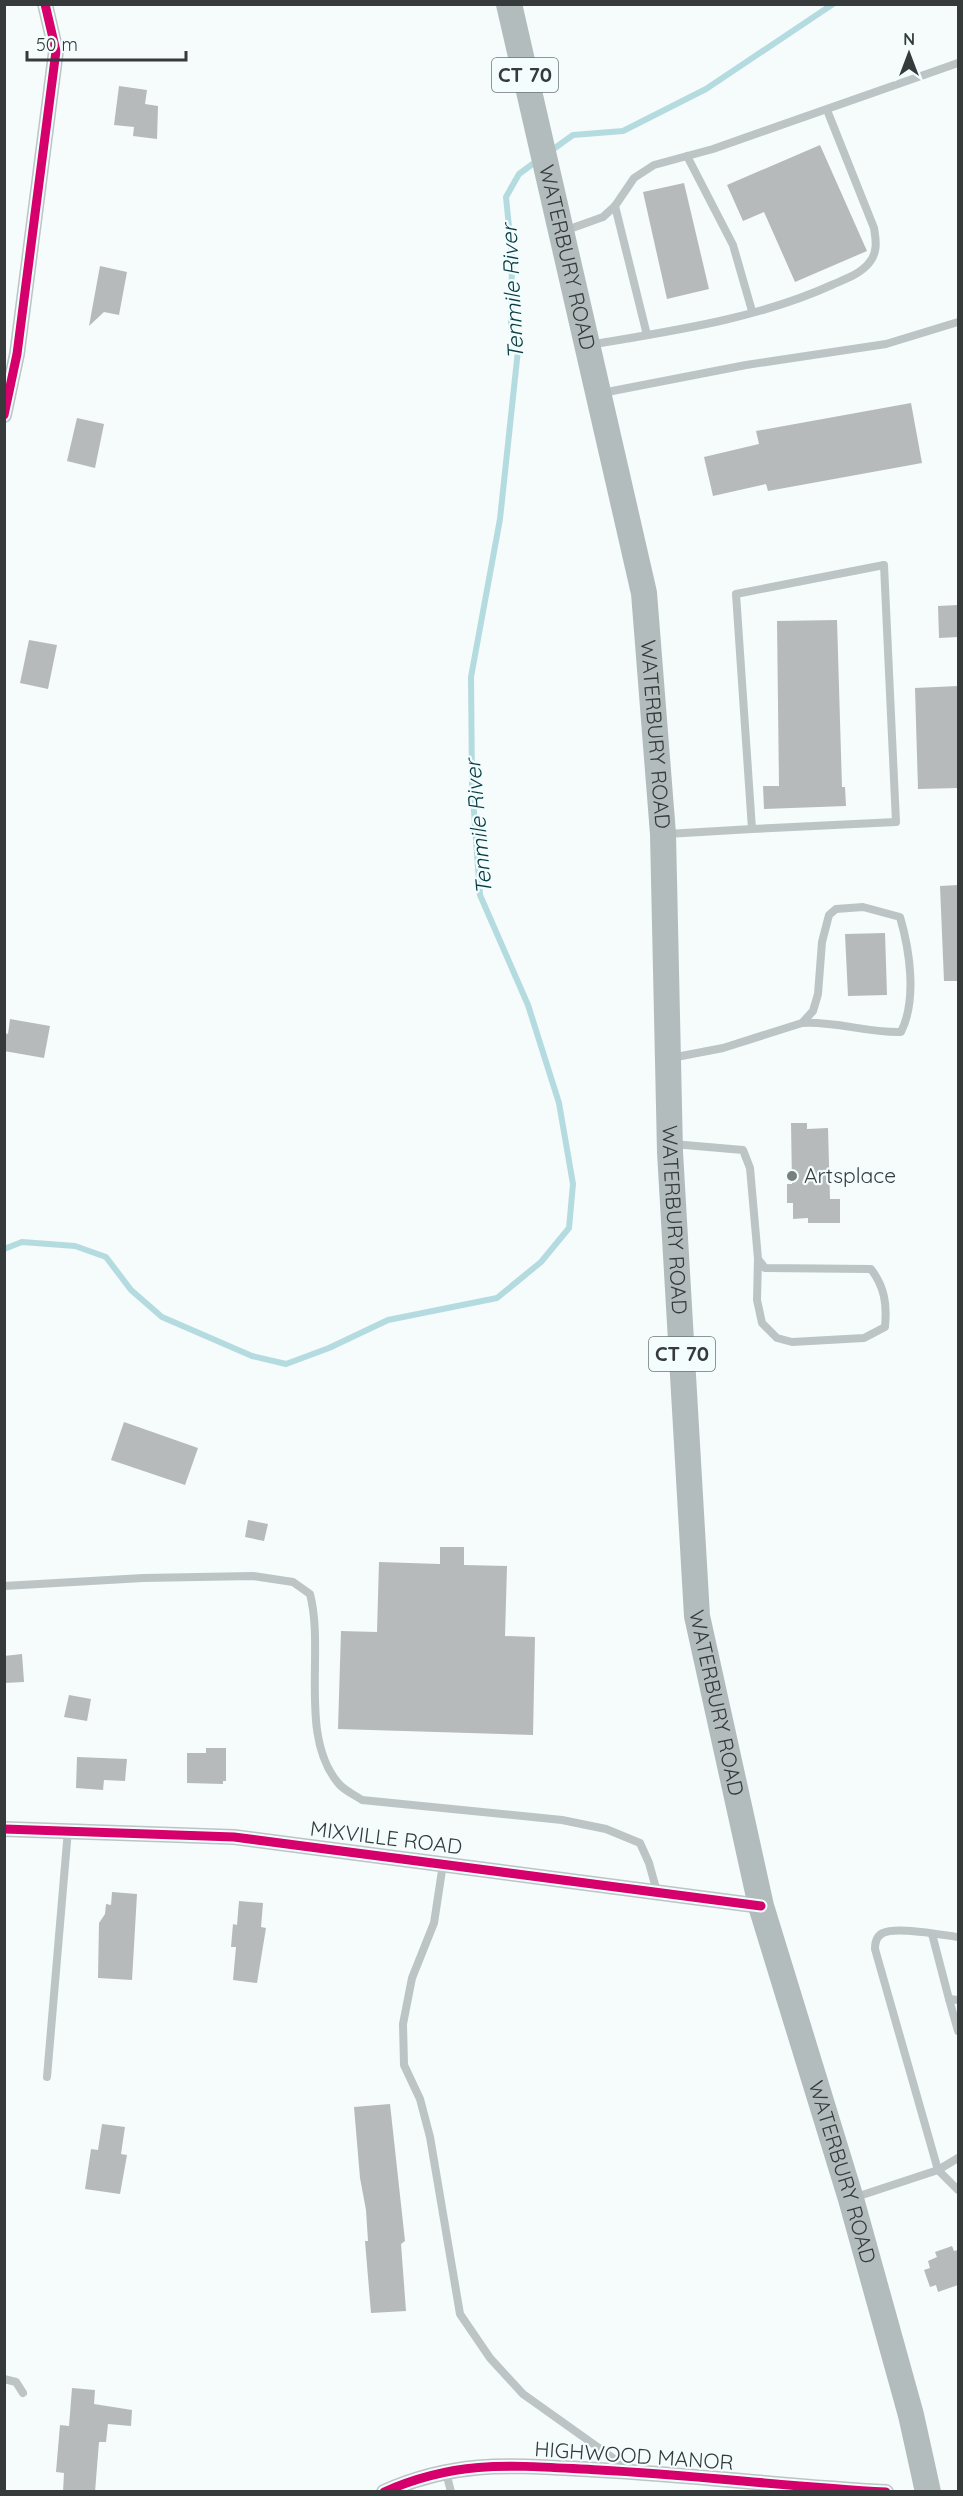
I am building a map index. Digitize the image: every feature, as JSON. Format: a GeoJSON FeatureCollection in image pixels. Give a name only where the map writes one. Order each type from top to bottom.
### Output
{"type":"FeatureCollection","features":[{"type":"Feature","properties":{"kind":"main road","name":"WATERBURY ROAD"},"geometry":{"type":"LineString","coordinates":[[509,4],[644,592],[663,834],[670,1144],[697,1616],[761,1906],[851,2199],[910,2415],[928,2492]]}},
{"type":"Feature","properties":{"kind":"street"},"geometry":{"type":"LineString","coordinates":[[4,415],[17,354],[56,51],[45,4]]}},
{"type":"Feature","properties":{"kind":"street","name":"MIXVILLE ROAD"},"geometry":{"type":"LineString","coordinates":[[4,1829],[234,1837],[761,1906]]}},
{"type":"Feature","properties":{"kind":"street","name":"HIGHWOOD MANOR"},"geometry":{"type":"LineString","coordinates":[[384,2492],[414,2478],[446,2470],[498,2465],[632,2472],[886,2492]]}},
{"type":"Feature","properties":{"kind":"lane"},"geometry":{"type":"LineString","coordinates":[[561,232],[603,217],[615,206],[634,178],[654,165],[827,110],[958,63]]}},
{"type":"Feature","properties":{"kind":"lane"},"geometry":{"type":"LineString","coordinates":[[587,345],[647,335],[803,298],[856,274],[870,262],[876,245],[874,228],[827,110]]}},
{"type":"Feature","properties":{"kind":"lane"},"geometry":{"type":"LineString","coordinates":[[687,156],[733,245],[752,311]]}},
{"type":"Feature","properties":{"kind":"lane"},"geometry":{"type":"LineString","coordinates":[[615,206],[647,335]]}},
{"type":"Feature","properties":{"kind":"lane"},"geometry":{"type":"LineString","coordinates":[[598,394],[746,365],[886,344],[958,322]]}},
{"type":"Feature","properties":{"kind":"lane"},"geometry":{"type":"LineString","coordinates":[[663,834],[896,822],[884,565],[736,594],[752,829]]}},
{"type":"Feature","properties":{"kind":"lane"},"geometry":{"type":"LineString","coordinates":[[668,1058],[723,1048],[802,1023],[824,1022],[874,1033],[901,1032],[909,1016],[908,944],[900,917],[863,907],[836,909],[829,915],[822,942],[818,994],[813,1011],[802,1023]]}},
{"type":"Feature","properties":{"kind":"lane"},"geometry":{"type":"LineString","coordinates":[[670,1144],[743,1150],[750,1168],[758,1259],[757,1299],[762,1323],[777,1338],[792,1342],[864,1338],[885,1327],[887,1303],[880,1280],[871,1269],[765,1269],[758,1259]]}},
{"type":"Feature","properties":{"kind":"lane"},"geometry":{"type":"LineString","coordinates":[[4,1586],[143,1578],[254,1576],[293,1582],[310,1594],[316,1616],[316,1703],[319,1739],[327,1767],[340,1786],[362,1800],[561,1820],[606,1829],[640,1843],[650,1863],[657,1892]]}},
{"type":"Feature","properties":{"kind":"lane"},"geometry":{"type":"LineString","coordinates":[[47,2077],[68,1830]]}},
{"type":"Feature","properties":{"kind":"lane"},"geometry":{"type":"LineString","coordinates":[[443,1864],[434,1923],[412,1978],[403,2024],[404,2065],[420,2100],[430,2137],[460,2314],[490,2358],[523,2394],[632,2472]]}},
{"type":"Feature","properties":{"kind":"lane"},"geometry":{"type":"LineString","coordinates":[[958,1937],[894,1931],[882,1933],[876,1941],[875,1949],[938,2170],[958,2190]]}},
{"type":"Feature","properties":{"kind":"lane"},"geometry":{"type":"LineString","coordinates":[[932,1934],[954,1999],[958,2031]]}},
{"type":"Feature","properties":{"kind":"lane"},"geometry":{"type":"LineString","coordinates":[[851,2199],[938,2170],[958,2158]]}},
{"type":"Feature","properties":{"kind":"lane"},"geometry":{"type":"LineString","coordinates":[[4,2379],[16,2382],[23,2393]]}},
{"type":"Feature","properties":{"kind":"lane"},"geometry":{"type":"LineString","coordinates":[[446,2470],[451,2492]]}},
{"type":"Feature","properties":{"kind":"building"},"geometry":{"type":"Polygon","coordinates":[[[119,86],[147,90],[145,104],[158,106],[157,139],[133,136],[134,127],[114,125],[119,86]]]}},
{"type":"Feature","properties":{"kind":"building"},"geometry":{"type":"Polygon","coordinates":[[[820,145],[867,251],[795,282],[764,212],[743,221],[727,185],[820,145]]]}},
{"type":"Feature","properties":{"kind":"building"},"geometry":{"type":"Polygon","coordinates":[[[684,183],[709,289],[667,299],[643,192],[684,183]]]}},
{"type":"Feature","properties":{"kind":"building"},"geometry":{"type":"Polygon","coordinates":[[[100,266],[127,272],[119,315],[104,312],[89,326],[100,266]]]}},
{"type":"Feature","properties":{"kind":"building"},"geometry":{"type":"Polygon","coordinates":[[[911,403],[922,463],[768,491],[766,484],[713,496],[704,457],[759,444],[756,431],[911,403]]]}},
{"type":"Feature","properties":{"kind":"building"},"geometry":{"type":"Polygon","coordinates":[[[77,418],[104,424],[95,468],[67,461],[77,418]]]}},
{"type":"Feature","properties":{"kind":"building"},"geometry":{"type":"Polygon","coordinates":[[[958,605],[958,637],[939,638],[938,606],[958,605]]]}},
{"type":"Feature","properties":{"kind":"building"},"geometry":{"type":"Polygon","coordinates":[[[837,620],[842,787],[845,787],[846,806],[764,809],[763,786],[779,786],[777,621],[837,620]]]}},
{"type":"Feature","properties":{"kind":"building"},"geometry":{"type":"Polygon","coordinates":[[[29,640],[57,645],[48,689],[20,683],[29,640]]]}},
{"type":"Feature","properties":{"kind":"building"},"geometry":{"type":"Polygon","coordinates":[[[958,686],[958,788],[918,789],[915,688],[958,686]]]}},
{"type":"Feature","properties":{"kind":"building"},"geometry":{"type":"Polygon","coordinates":[[[958,885],[958,981],[944,981],[940,886],[958,885]]]}},
{"type":"Feature","properties":{"kind":"building"},"geometry":{"type":"Polygon","coordinates":[[[885,933],[887,995],[848,996],[845,934],[885,933]]]}},
{"type":"Feature","properties":{"kind":"building"},"geometry":{"type":"Polygon","coordinates":[[[10,1019],[50,1026],[44,1058],[4,1051],[4,1033],[8,1034],[10,1019]]]}},
{"type":"Feature","properties":{"kind":"building"},"geometry":{"type":"Polygon","coordinates":[[[791,1123],[807,1123],[807,1129],[828,1128],[830,1199],[840,1199],[840,1223],[808,1223],[808,1218],[793,1219],[793,1203],[787,1203],[787,1184],[792,1184],[791,1123]]]}},
{"type":"Feature","properties":{"kind":"building"},"geometry":{"type":"Polygon","coordinates":[[[124,1422],[198,1448],[185,1485],[111,1460],[124,1422]]]}},
{"type":"Feature","properties":{"kind":"building"},"geometry":{"type":"Polygon","coordinates":[[[248,1520],[268,1524],[264,1541],[245,1537],[248,1520]]]}},
{"type":"Feature","properties":{"kind":"building"},"geometry":{"type":"Polygon","coordinates":[[[440,1547],[464,1547],[464,1565],[507,1566],[505,1636],[535,1637],[533,1735],[338,1729],[341,1631],[377,1632],[379,1562],[440,1564],[440,1547]]]}},
{"type":"Feature","properties":{"kind":"building"},"geometry":{"type":"Polygon","coordinates":[[[22,1654],[24,1682],[4,1683],[4,1656],[22,1654]]]}},
{"type":"Feature","properties":{"kind":"building"},"geometry":{"type":"Polygon","coordinates":[[[69,1695],[91,1699],[87,1721],[64,1717],[69,1695]]]}},
{"type":"Feature","properties":{"kind":"building"},"geometry":{"type":"Polygon","coordinates":[[[206,1748],[226,1748],[226,1781],[223,1781],[223,1784],[187,1783],[187,1753],[206,1753],[206,1748]]]}},
{"type":"Feature","properties":{"kind":"building"},"geometry":{"type":"Polygon","coordinates":[[[77,1757],[127,1759],[125,1781],[104,1780],[103,1790],[76,1788],[77,1757]]]}},
{"type":"Feature","properties":{"kind":"building"},"geometry":{"type":"Polygon","coordinates":[[[112,1892],[137,1894],[132,1980],[98,1978],[99,1923],[105,1914],[106,1904],[111,1905],[112,1892]]]}},
{"type":"Feature","properties":{"kind":"building"},"geometry":{"type":"Polygon","coordinates":[[[239,1901],[263,1903],[261,1927],[266,1928],[257,1983],[233,1980],[236,1947],[231,1947],[233,1924],[237,1925],[239,1901]]]}},
{"type":"Feature","properties":{"kind":"building"},"geometry":{"type":"Polygon","coordinates":[[[390,2104],[405,2241],[401,2244],[406,2311],[371,2313],[365,2241],[368,2241],[366,2210],[360,2178],[354,2107],[390,2104]]]}},
{"type":"Feature","properties":{"kind":"building"},"geometry":{"type":"Polygon","coordinates":[[[102,2124],[125,2127],[121,2154],[127,2155],[120,2194],[85,2189],[91,2149],[98,2150],[102,2124]]]}},
{"type":"Feature","properties":{"kind":"building"},"geometry":{"type":"Polygon","coordinates":[[[952,2246],[954,2251],[958,2250],[958,2285],[938,2292],[936,2285],[930,2287],[924,2270],[930,2268],[928,2261],[937,2257],[935,2252],[952,2246]]]}},
{"type":"Feature","properties":{"kind":"building"},"geometry":{"type":"Polygon","coordinates":[[[72,2388],[95,2390],[94,2404],[132,2410],[131,2426],[108,2424],[106,2442],[99,2442],[95,2492],[63,2492],[64,2473],[56,2472],[60,2425],[69,2426],[72,2388]]]}},
{"type":"Feature","properties":{"kind":"waterway","name":"Tenmile River"},"geometry":{"type":"LineString","coordinates":[[548,153],[573,135],[623,131],[706,89],[833,4]]}},
{"type":"Feature","properties":{"kind":"waterway","name":"Tenmile River"},"geometry":{"type":"LineString","coordinates":[[4,1249],[22,1242],[75,1246],[106,1257],[131,1290],[162,1317],[252,1356],[286,1364],[329,1348],[388,1320],[497,1298],[541,1262],[569,1228],[573,1184],[559,1103],[528,1005],[480,895],[472,784],[471,677],[500,519],[518,350],[511,327],[512,257],[506,197],[519,174],[538,160]]}},
{"type":"Feature","properties":{"kind":"cycle path"},"geometry":{"type":"LineString","coordinates":[[4,415],[17,354],[56,51],[45,4]]}},
{"type":"Feature","properties":{"kind":"cycle path"},"geometry":{"type":"LineString","coordinates":[[4,1829],[234,1837],[761,1906]]}},
{"type":"Feature","properties":{"kind":"cycle path"},"geometry":{"type":"LineString","coordinates":[[384,2492],[438,2474],[464,2469],[515,2466],[635,2472],[886,2492]]}},
{"type":"Feature","properties":{"kind":"place","name":"Artsplace"},"geometry":{"type":"Point","coordinates":[792,1176]}}]}
